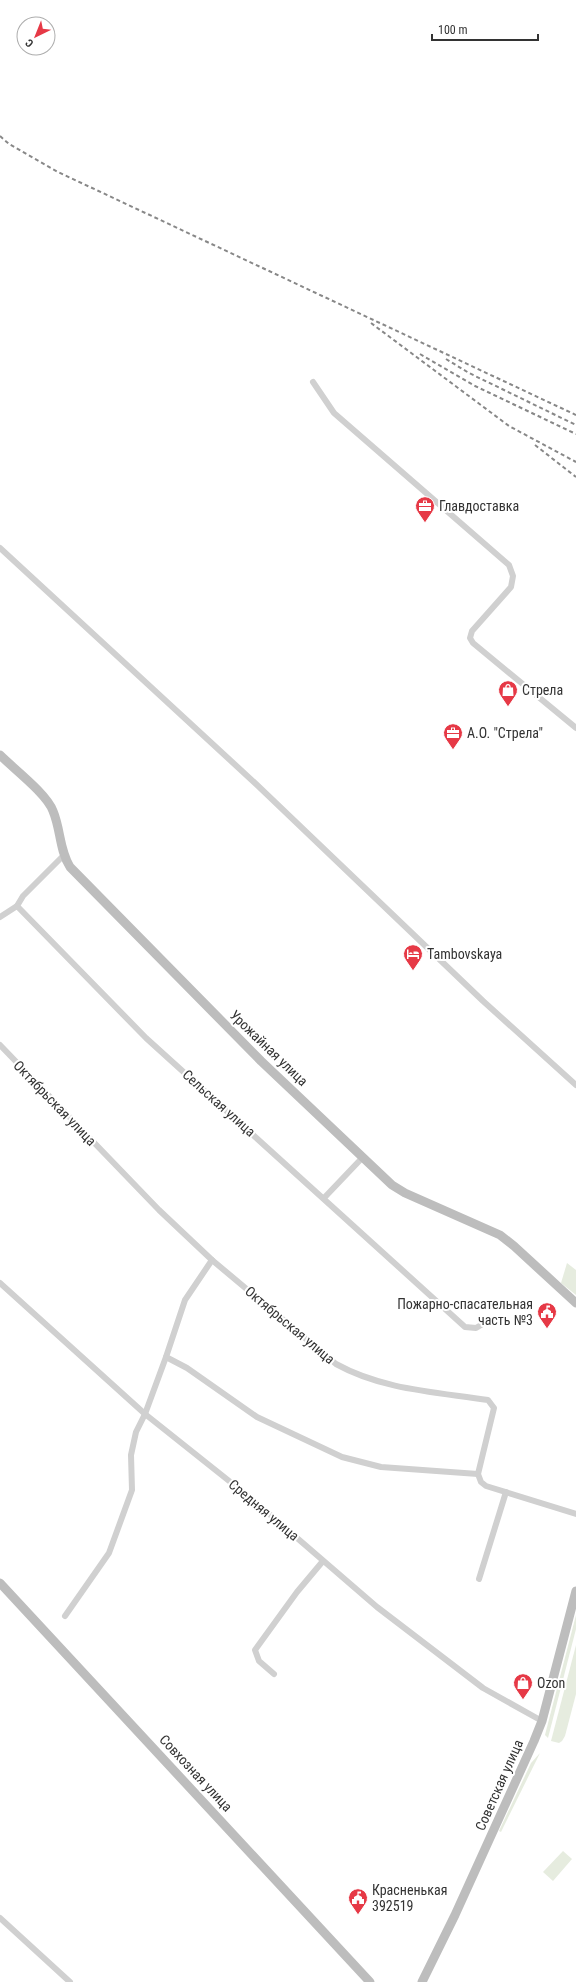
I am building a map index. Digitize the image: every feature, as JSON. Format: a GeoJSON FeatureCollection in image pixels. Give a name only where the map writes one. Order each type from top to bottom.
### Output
{"type":"FeatureCollection","features":[{"type":"Feature","properties":{"kind":"street"},"geometry":{"type":"LineString","coordinates":[[313,382],[334,413],[509,565],[513,576],[511,587],[472,632],[470,638],[473,643],[576,728]]}},
{"type":"Feature","properties":{"kind":"street"},"geometry":{"type":"LineString","coordinates":[[0,548],[256,784],[477,995],[576,1085]]}},
{"type":"Feature","properties":{"kind":"street","name":"Урожайная улица"},"geometry":{"type":"LineString","coordinates":[[0,755],[45,798],[53,809],[63,856],[70,867],[261,1060],[392,1185],[405,1193],[500,1235],[576,1303]]}},
{"type":"Feature","properties":{"kind":"street"},"geometry":{"type":"LineString","coordinates":[[0,917],[17,906],[23,896],[63,856]]}},
{"type":"Feature","properties":{"kind":"street","name":"Сельская улица"},"geometry":{"type":"LineString","coordinates":[[17,906],[146,1038],[465,1327],[476,1328],[481,1324]]}},
{"type":"Feature","properties":{"kind":"street","name":"Октябрьская улица"},"geometry":{"type":"LineString","coordinates":[[0,1045],[159,1210],[212,1260],[336,1364],[355,1375],[376,1382],[488,1400],[494,1408],[478,1474]]}},
{"type":"Feature","properties":{"kind":"street"},"geometry":{"type":"LineString","coordinates":[[324,1198],[363,1157]]}},
{"type":"Feature","properties":{"kind":"street"},"geometry":{"type":"LineString","coordinates":[[65,1616],[109,1553],[132,1490],[131,1455],[136,1432],[145,1414],[185,1300],[212,1260]]}},
{"type":"Feature","properties":{"kind":"street","name":"Средняя улица"},"geometry":{"type":"LineString","coordinates":[[0,1283],[145,1414],[253,1500],[377,1607],[483,1688],[542,1721]]}},
{"type":"Feature","properties":{"kind":"street"},"geometry":{"type":"LineString","coordinates":[[166,1357],[187,1368],[257,1417],[342,1457],[381,1467],[478,1474],[481,1482],[486,1486],[576,1514]]}},
{"type":"Feature","properties":{"kind":"street"},"geometry":{"type":"LineString","coordinates":[[479,1579],[506,1492]]}},
{"type":"Feature","properties":{"kind":"street"},"geometry":{"type":"LineString","coordinates":[[274,1674],[259,1661],[255,1650],[297,1592],[323,1561]]}},
{"type":"Feature","properties":{"kind":"street","name":"Совхозная улица"},"geometry":{"type":"LineString","coordinates":[[0,1583],[370,1982]]}},
{"type":"Feature","properties":{"kind":"street","name":"Советская улица"},"geometry":{"type":"LineString","coordinates":[[422,1982],[471,1880],[542,1721],[576,1591]]}},
{"type":"Feature","properties":{"kind":"street"},"geometry":{"type":"LineString","coordinates":[[0,1918],[70,1982]]}},
{"type":"Feature","properties":{"kind":"shaded area"},"geometry":{"type":"Polygon","coordinates":[[[567,1263],[576,1270],[576,1295],[561,1283],[567,1263]]]}},
{"type":"Feature","properties":{"kind":"shaded area"},"geometry":{"type":"Polygon","coordinates":[[[576,1615],[576,1629],[548,1738],[545,1735],[576,1615]]]}},
{"type":"Feature","properties":{"kind":"shaded area"},"geometry":{"type":"Polygon","coordinates":[[[576,1645],[576,1694],[565,1736],[559,1743],[551,1741],[576,1645]]]}},
{"type":"Feature","properties":{"kind":"shaded area"},"geometry":{"type":"Polygon","coordinates":[[[540,1753],[501,1832],[499,1831],[531,1763],[540,1753]]]}},
{"type":"Feature","properties":{"kind":"shaded area"},"geometry":{"type":"Polygon","coordinates":[[[563,1851],[572,1859],[553,1881],[543,1872],[563,1851]]]}},
{"type":"Feature","properties":{"kind":"railway"},"geometry":{"type":"LineString","coordinates":[[0,136],[9,144],[58,172],[576,415]]}},
{"type":"Feature","properties":{"kind":"railway"},"geometry":{"type":"LineString","coordinates":[[371,323],[509,426],[576,462]]}},
{"type":"Feature","properties":{"kind":"railway"},"geometry":{"type":"LineString","coordinates":[[420,354],[475,386],[576,434]]}},
{"type":"Feature","properties":{"kind":"railway"},"geometry":{"type":"LineString","coordinates":[[446,359],[469,373],[576,425]]}},
{"type":"Feature","properties":{"kind":"railway"},"geometry":{"type":"LineString","coordinates":[[535,445],[576,477]]}},
{"type":"Feature","properties":{"kind":"place","name":"Главдоставка"},"geometry":{"type":"Point","coordinates":[425,523]}},
{"type":"Feature","properties":{"kind":"place","name":"Стрела"},"geometry":{"type":"Point","coordinates":[508,707]}},
{"type":"Feature","properties":{"kind":"place","name":"А.О. \"Стрела\""},"geometry":{"type":"Point","coordinates":[453,750]}},
{"type":"Feature","properties":{"kind":"place","name":"Tambovskaya"},"geometry":{"type":"Point","coordinates":[413,971]}},
{"type":"Feature","properties":{"kind":"place","name":"Пожарно-спасательная часть №3"},"geometry":{"type":"Point","coordinates":[547,1329]}},
{"type":"Feature","properties":{"kind":"place","name":"Ozon"},"geometry":{"type":"Point","coordinates":[523,1700]}},
{"type":"Feature","properties":{"kind":"place","name":"Красненькая 392519"},"geometry":{"type":"Point","coordinates":[358,1915]}}]}
